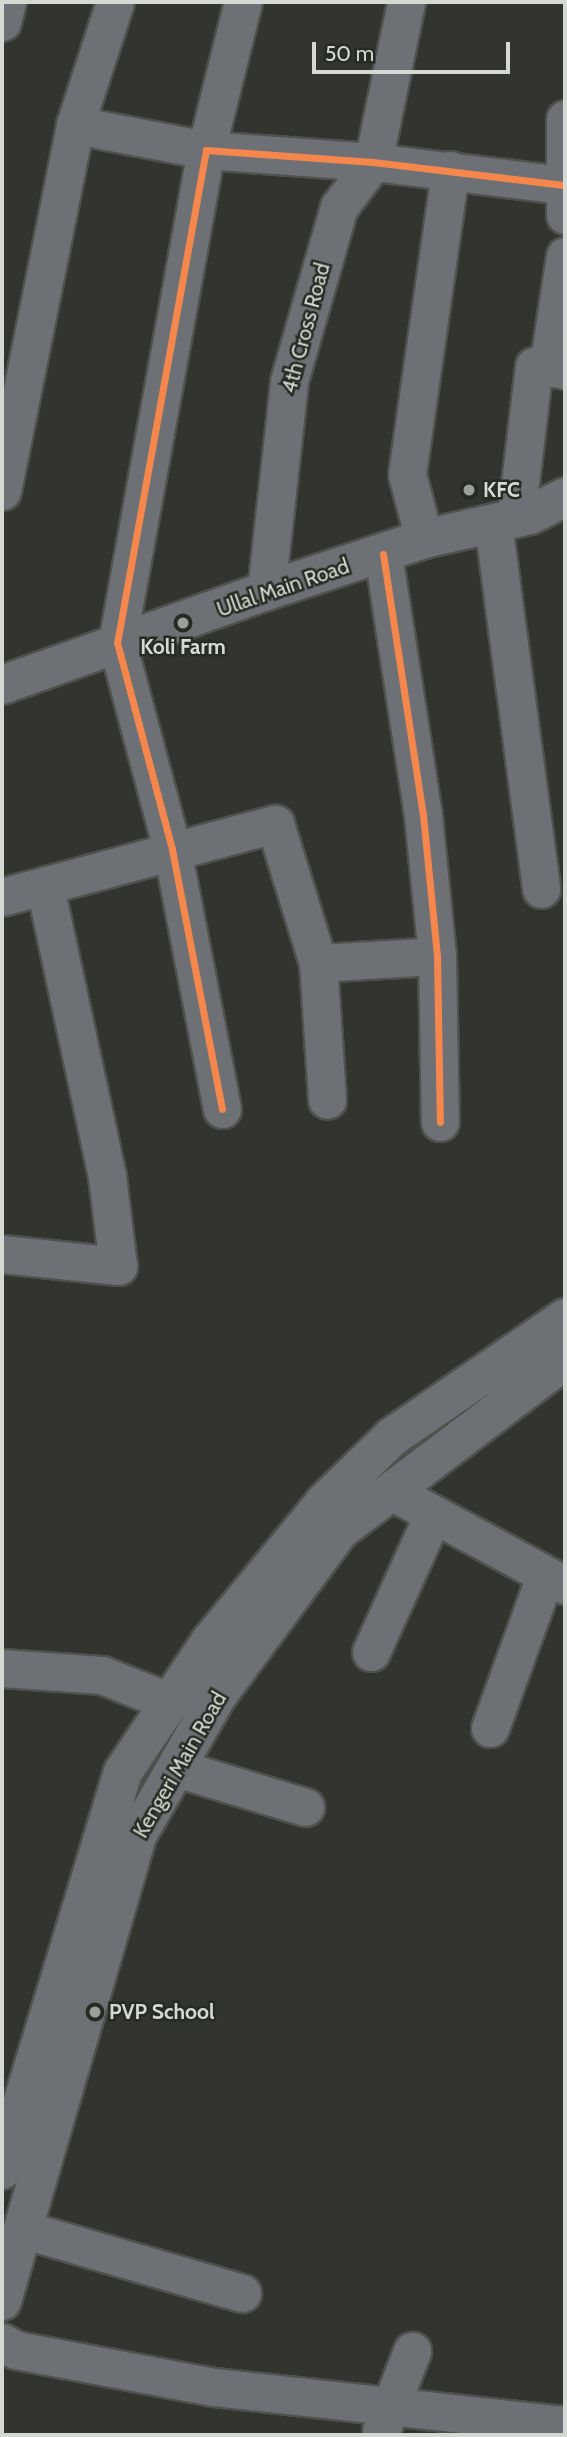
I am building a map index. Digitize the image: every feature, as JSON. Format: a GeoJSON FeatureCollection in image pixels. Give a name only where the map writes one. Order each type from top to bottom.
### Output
{"type":"FeatureCollection","features":[{"type":"Feature","properties":{"kind":"main road","name":"Ullal Main Road"},"geometry":{"type":"LineString","coordinates":[[2,685],[265,591],[424,539],[526,518],[565,497]]}},
{"type":"Feature","properties":{"kind":"main road","name":"Kengeri Main Road"},"geometry":{"type":"LineString","coordinates":[[2,2170],[123,1772],[210,1642],[324,1503],[392,1437],[565,1318]]}},
{"type":"Feature","properties":{"kind":"main road","name":"Kengeri Main Road"},"geometry":{"type":"LineString","coordinates":[[2,2301],[25,2230],[138,1834],[217,1696],[339,1531],[565,1360]]}},
{"type":"Feature","properties":{"kind":"street"},"geometry":{"type":"LineString","coordinates":[[2,22],[7,2]]}},
{"type":"Feature","properties":{"kind":"street"},"geometry":{"type":"LineString","coordinates":[[2,491],[75,125],[115,2]]}},
{"type":"Feature","properties":{"kind":"street"},"geometry":{"type":"LineString","coordinates":[[222,1109],[172,849],[117,643],[206,150],[243,2]]}},
{"type":"Feature","properties":{"kind":"street"},"geometry":{"type":"LineString","coordinates":[[373,162],[406,2]]}},
{"type":"Feature","properties":{"kind":"street"},"geometry":{"type":"LineString","coordinates":[[75,125],[206,150],[450,170],[564,200],[565,119]]}},
{"type":"Feature","properties":{"kind":"street","name":"4th Cross Road"},"geometry":{"type":"LineString","coordinates":[[265,591],[289,381],[339,207],[373,162]]}},
{"type":"Feature","properties":{"kind":"street"},"geometry":{"type":"LineString","coordinates":[[424,539],[407,474],[450,170]]}},
{"type":"Feature","properties":{"kind":"street"},"geometry":{"type":"LineString","coordinates":[[541,889],[526,518],[565,256]]}},
{"type":"Feature","properties":{"kind":"street"},"geometry":{"type":"LineString","coordinates":[[383,554],[423,815],[437,956],[440,1122]]}},
{"type":"Feature","properties":{"kind":"street"},"geometry":{"type":"LineString","coordinates":[[2,897],[172,849],[275,824],[318,963],[327,1100]]}},
{"type":"Feature","properties":{"kind":"street"},"geometry":{"type":"LineString","coordinates":[[2,1255],[118,1266],[107,1176],[45,886]]}},
{"type":"Feature","properties":{"kind":"street"},"geometry":{"type":"LineString","coordinates":[[318,963],[437,956]]}},
{"type":"Feature","properties":{"kind":"street"},"geometry":{"type":"LineString","coordinates":[[391,1491],[555,1581],[489,1728]]}},
{"type":"Feature","properties":{"kind":"street"},"geometry":{"type":"LineString","coordinates":[[371,1652],[433,1515]]}},
{"type":"Feature","properties":{"kind":"street"},"geometry":{"type":"LineString","coordinates":[[2,1668],[102,1675],[170,1702]]}},
{"type":"Feature","properties":{"kind":"street"},"geometry":{"type":"LineString","coordinates":[[176,1768],[305,1807]]}},
{"type":"Feature","properties":{"kind":"street"},"geometry":{"type":"LineString","coordinates":[[25,2230],[242,2293]]}},
{"type":"Feature","properties":{"kind":"street"},"geometry":{"type":"LineString","coordinates":[[2,2342],[16,2350],[214,2387],[383,2423],[565,2425]]}},
{"type":"Feature","properties":{"kind":"street"},"geometry":{"type":"LineString","coordinates":[[383,2423],[412,2351]]}},
{"type":"Feature","properties":{"kind":"cycle path"},"geometry":{"type":"LineString","coordinates":[[222,1109],[172,849],[117,643],[206,150],[373,162],[562,185]]}},
{"type":"Feature","properties":{"kind":"cycle path"},"geometry":{"type":"LineString","coordinates":[[383,554],[423,815],[437,956],[440,1122]]}},
{"type":"Feature","properties":{"kind":"place","name":"KFC"},"geometry":{"type":"Point","coordinates":[469,490]}},
{"type":"Feature","properties":{"kind":"place","name":"Koli Farm"},"geometry":{"type":"Point","coordinates":[183,623]}},
{"type":"Feature","properties":{"kind":"place","name":"PVP School"},"geometry":{"type":"Point","coordinates":[95,2012]}}]}
